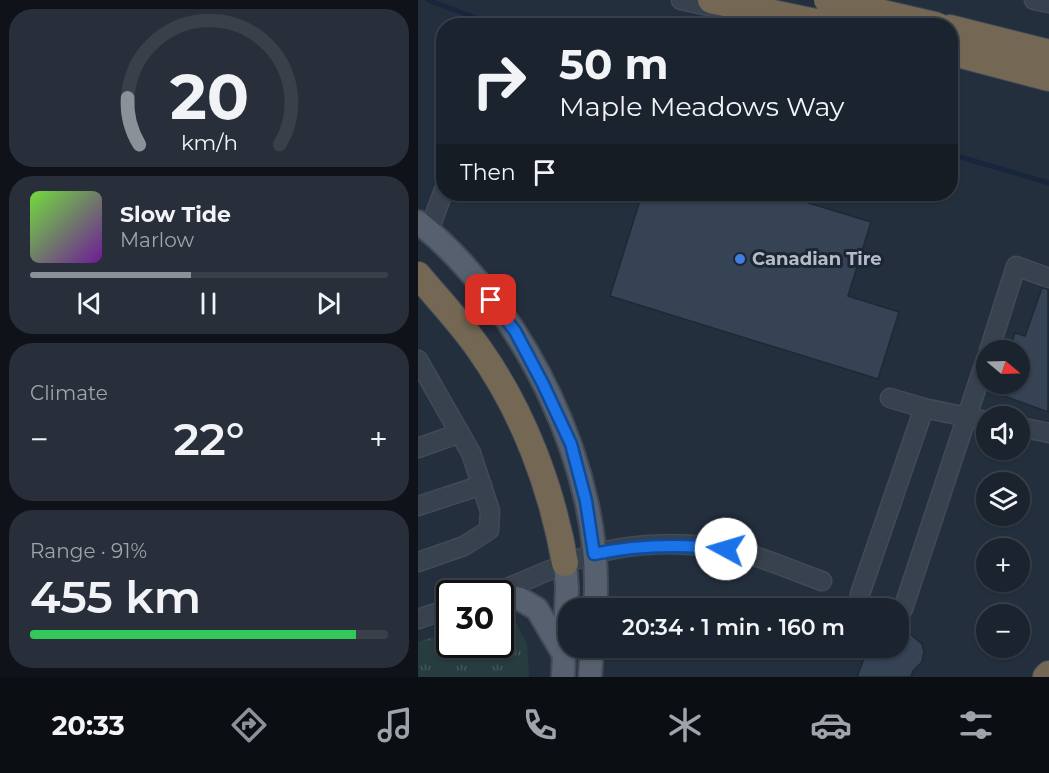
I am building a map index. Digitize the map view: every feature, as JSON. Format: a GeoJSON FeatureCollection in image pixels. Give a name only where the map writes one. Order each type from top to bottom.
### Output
{"type":"FeatureCollection","features":[{"type":"Feature","properties":{"kind":"highway"},"geometry":{"type":"LineString","coordinates":[[711,0],[796,18]]}},
{"type":"Feature","properties":{"kind":"highway"},"geometry":{"type":"LineString","coordinates":[[827,0],[904,18]]}},
{"type":"Feature","properties":{"kind":"highway"},"geometry":{"type":"LineString","coordinates":[[958,30],[1048,52]]}},
{"type":"Feature","properties":{"kind":"highway"},"geometry":{"type":"LineString","coordinates":[[958,54],[1048,78]]}},
{"type":"Feature","properties":{"kind":"highway"},"geometry":{"type":"LineString","coordinates":[[418,275],[479,349],[512,405],[535,456],[549,498],[565,563]]}},
{"type":"Feature","properties":{"kind":"main road"},"geometry":{"type":"LineString","coordinates":[[423,226],[473,275],[515,331],[571,444],[586,501],[594,554],[595,598]]}},
{"type":"Feature","properties":{"kind":"main road"},"geometry":{"type":"LineString","coordinates":[[564,666],[567,588],[565,563]]}},
{"type":"Feature","properties":{"kind":"main road"},"geometry":{"type":"LineString","coordinates":[[514,598],[537,609],[564,666]]}},
{"type":"Feature","properties":{"kind":"main road"},"geometry":{"type":"LineString","coordinates":[[590,677],[591,658]]}},
{"type":"Feature","properties":{"kind":"street"},"geometry":{"type":"LineString","coordinates":[[681,0],[759,18]]}},
{"type":"Feature","properties":{"kind":"street"},"geometry":{"type":"LineString","coordinates":[[815,18],[837,0]]}},
{"type":"Feature","properties":{"kind":"street"},"geometry":{"type":"LineString","coordinates":[[1034,0],[1048,3]]}},
{"type":"Feature","properties":{"kind":"street"},"geometry":{"type":"LineString","coordinates":[[423,226],[437,201]]}},
{"type":"Feature","properties":{"kind":"street"},"geometry":{"type":"LineString","coordinates":[[992,340],[1016,266],[1048,278]]}},
{"type":"Feature","properties":{"kind":"street"},"geometry":{"type":"LineString","coordinates":[[418,360],[424,383],[460,433],[471,453],[490,511],[489,530],[464,546],[418,562]]}},
{"type":"Feature","properties":{"kind":"street"},"geometry":{"type":"LineString","coordinates":[[907,598],[976,391]]}},
{"type":"Feature","properties":{"kind":"street"},"geometry":{"type":"LineString","coordinates":[[890,398],[976,419]]}},
{"type":"Feature","properties":{"kind":"street"},"geometry":{"type":"LineString","coordinates":[[860,594],[924,408]]}},
{"type":"Feature","properties":{"kind":"street"},"geometry":{"type":"LineString","coordinates":[[1030,429],[1048,433]]}},
{"type":"Feature","properties":{"kind":"street"},"geometry":{"type":"LineString","coordinates":[[418,448],[460,433]]}},
{"type":"Feature","properties":{"kind":"street"},"geometry":{"type":"LineString","coordinates":[[418,506],[482,485]]}},
{"type":"Feature","properties":{"kind":"street"},"geometry":{"type":"LineString","coordinates":[[514,584],[565,563],[594,554],[642,546],[664,545],[740,552],[822,581]]}},
{"type":"Feature","properties":{"kind":"street"},"geometry":{"type":"LineString","coordinates":[[418,619],[436,613]]}},
{"type":"Feature","properties":{"kind":"green space"},"geometry":{"type":"Polygon","coordinates":[[[514,622],[527,644],[529,677],[418,677],[418,642],[436,636],[436,658],[514,658],[514,622]]]}},
{"type":"Feature","properties":{"kind":"building","name":"Canadian Tire"},"geometry":{"type":"Polygon","coordinates":[[[640,201],[802,201],[871,222],[848,296],[899,312],[878,379],[610,296],[640,201]]]}},
{"type":"Feature","properties":{"kind":"building"},"geometry":{"type":"Polygon","coordinates":[[[1042,288],[1048,289],[1048,412],[999,394],[1030,394],[1030,340],[1013,340],[1015,333],[1025,336],[1042,288]]]}},
{"type":"Feature","properties":{"kind":"building"},"geometry":{"type":"Polygon","coordinates":[[[909,633],[922,644],[924,652],[922,662],[913,671],[911,677],[857,677],[864,658],[909,658],[909,633]]]}},
{"type":"Feature","properties":{"kind":"waterway"},"geometry":{"type":"LineString","coordinates":[[428,0],[476,18]]}},
{"type":"Feature","properties":{"kind":"waterway"},"geometry":{"type":"LineString","coordinates":[[958,156],[1049,183]]}},
{"type":"Feature","properties":{"kind":"place","name":"Canadian Tire"},"geometry":{"type":"Point","coordinates":[740,259]}},
{"type":"Feature","properties":{"kind":"route"},"geometry":{"type":"LineString","coordinates":[[491,300],[515,331],[571,444],[586,501],[594,554],[642,546],[664,545],[726,549]]}}]}
